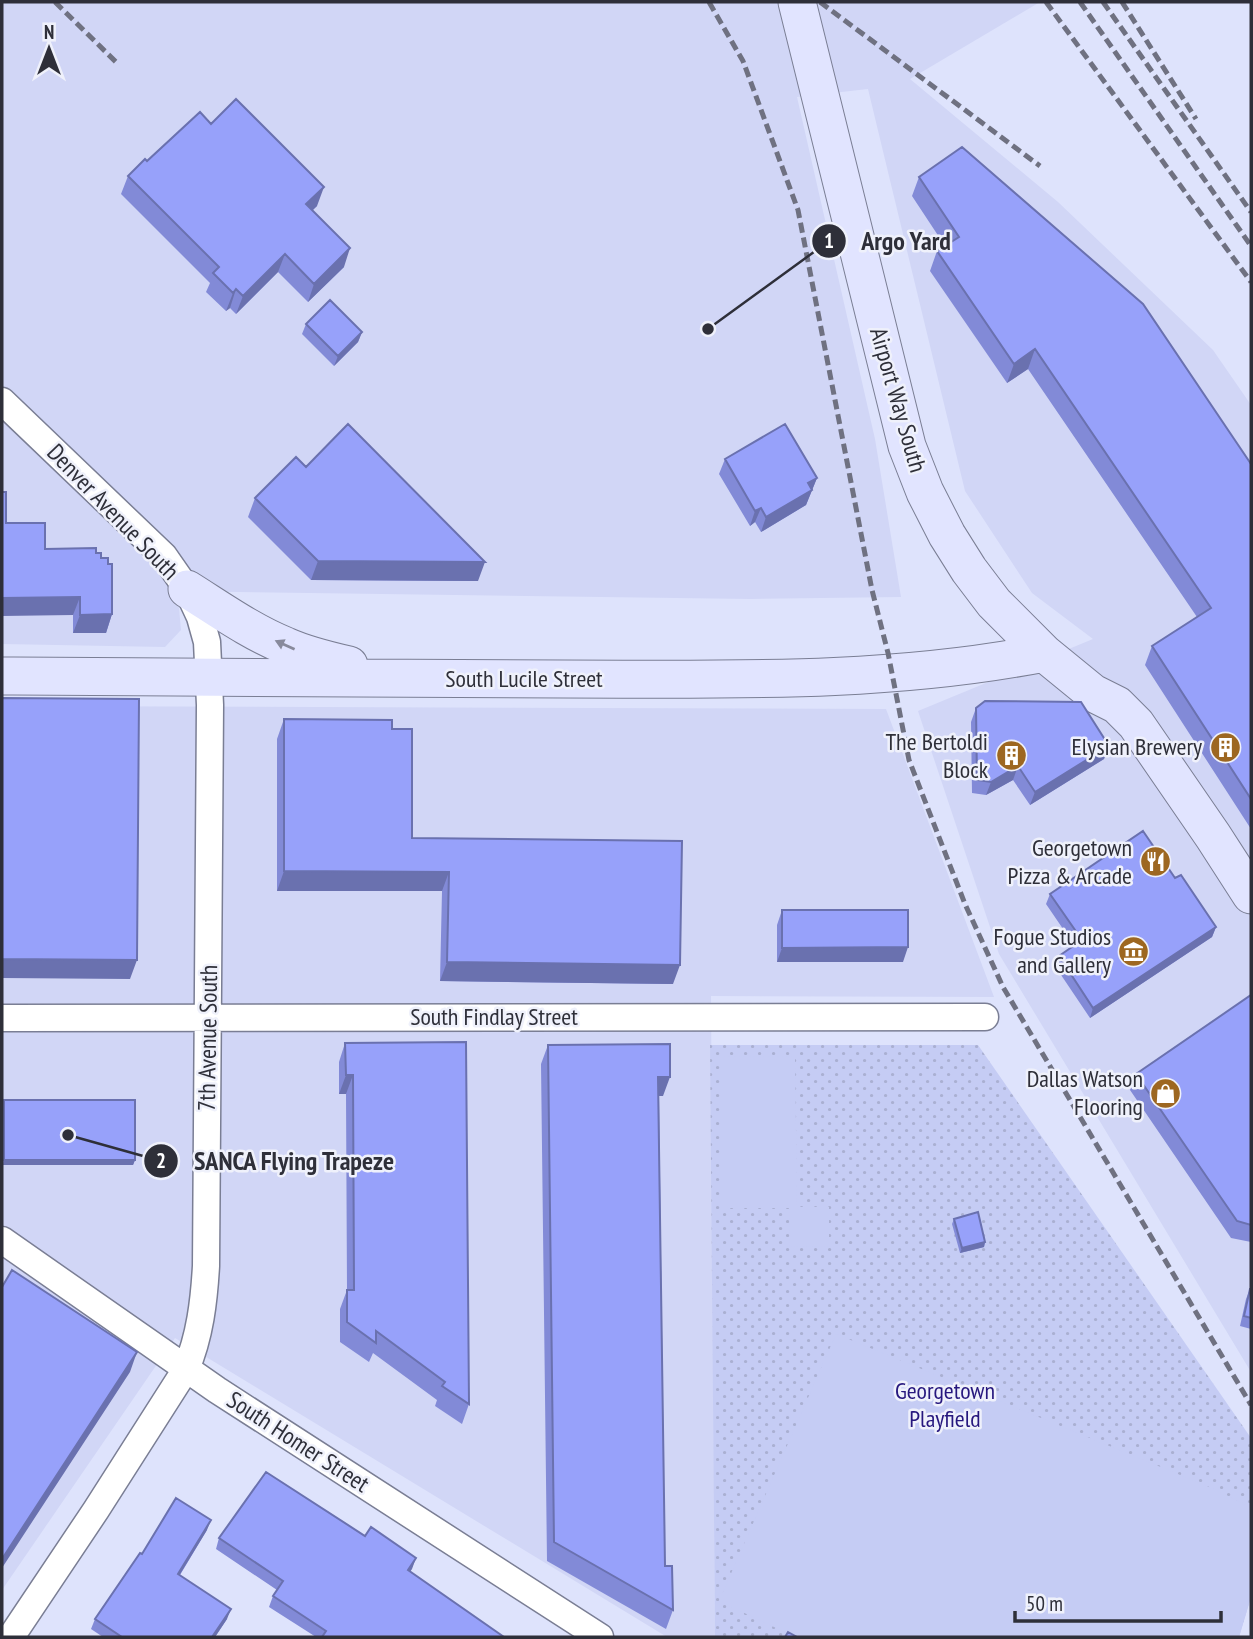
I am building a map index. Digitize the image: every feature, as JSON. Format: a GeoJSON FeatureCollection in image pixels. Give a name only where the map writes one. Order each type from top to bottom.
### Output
{"type":"FeatureCollection","features":[{"type":"Feature","properties":{"kind":"street","name":"Airport Way South"},"geometry":{"type":"LineString","coordinates":[[797,2],[904,435],[925,492],[969,570],[995,603],[1044,653],[1093,693],[1117,705],[1136,724],[1251,895]]}},
{"type":"Feature","properties":{"kind":"street","name":"Denver Avenue South"},"geometry":{"type":"LineString","coordinates":[[2,401],[164,556],[187,589],[200,617],[207,642],[210,678]]}},
{"type":"Feature","properties":{"kind":"street"},"geometry":{"type":"LineString","coordinates":[[187,589],[255,631],[285,646],[329,660],[422,678]]}},
{"type":"Feature","properties":{"kind":"street","name":"South Lucile Street"},"geometry":{"type":"LineString","coordinates":[[2,676],[823,678],[945,669],[1044,653]]}},
{"type":"Feature","properties":{"kind":"street","name":"7th Avenue South"},"geometry":{"type":"LineString","coordinates":[[11,1637],[186,1369],[193,1354],[203,1307],[206,1266],[209,1018],[210,678]]}},
{"type":"Feature","properties":{"kind":"street","name":"South Findlay Street"},"geometry":{"type":"LineString","coordinates":[[2,1018],[985,1017]]}},
{"type":"Feature","properties":{"kind":"street","name":"South Homer Street"},"geometry":{"type":"LineString","coordinates":[[2,1240],[186,1369],[600,1637]]}},
{"type":"Feature","properties":{"kind":"shaded area"},"geometry":{"type":"Polygon","coordinates":[[[2,2],[1040,2],[910,79],[1058,202],[1213,350],[1251,405],[1251,1372],[999,954],[918,711],[1093,639],[1032,593],[965,491],[868,89],[797,97],[875,439],[901,597],[751,599],[170,591],[179,608],[181,630],[165,647],[2,644],[2,2]]]}},
{"type":"Feature","properties":{"kind":"shaded area"},"geometry":{"type":"Polygon","coordinates":[[[2,706],[886,709],[994,997],[711,996],[715,1637],[667,1637],[175,1338],[2,1590],[2,706]]]}},
{"type":"Feature","properties":{"kind":"green space","name":"Georgetown Playfield"},"geometry":{"type":"Polygon","coordinates":[[[710,1045],[978,1045],[1251,1438],[1251,1597],[1239,1637],[715,1637],[710,1045]]]}},
{"type":"Feature","properties":{"kind":"green space"},"geometry":{"type":"Polygon","coordinates":[[[721,1056],[795,1057],[797,1207],[829,1207],[829,1246],[790,1247],[789,1208],[721,1208],[721,1056]]]}},
{"type":"Feature","properties":{"kind":"green space"},"geometry":{"type":"Polygon","coordinates":[[[836,1334],[1207,1486],[1251,1507],[1251,1597],[1239,1637],[795,1637],[719,1601],[836,1334]]]}},
{"type":"Feature","properties":{"kind":"building"},"geometry":{"type":"Polygon","coordinates":[[[236,99],[324,187],[306,204],[350,248],[314,284],[285,254],[243,296],[236,289],[233,293],[213,273],[219,267],[128,176],[200,112],[211,124],[236,99]]]}},
{"type":"Feature","properties":{"kind":"building"},"geometry":{"type":"Polygon","coordinates":[[[962,147],[1143,304],[1251,464],[1251,799],[1152,646],[1211,608],[1035,349],[1014,364],[937,251],[959,237],[919,177],[962,147]]]}},
{"type":"Feature","properties":{"kind":"building"},"geometry":{"type":"Polygon","coordinates":[[[330,300],[362,332],[338,356],[306,324],[330,300]]]}},
{"type":"Feature","properties":{"kind":"building"},"geometry":{"type":"Polygon","coordinates":[[[348,424],[485,562],[318,561],[255,498],[296,457],[306,467],[348,424]]]}},
{"type":"Feature","properties":{"kind":"building"},"geometry":{"type":"Polygon","coordinates":[[[785,424],[817,478],[808,483],[812,490],[766,517],[761,508],[755,511],[725,459],[785,424]]]}},
{"type":"Feature","properties":{"kind":"building"},"geometry":{"type":"Polygon","coordinates":[[[2,492],[6,492],[6,523],[45,523],[45,549],[96,548],[96,553],[101,553],[101,558],[108,558],[108,564],[112,564],[112,614],[80,615],[80,597],[2,598],[2,492]]]}},
{"type":"Feature","properties":{"kind":"building"},"geometry":{"type":"Polygon","coordinates":[[[2,698],[139,699],[137,960],[2,959],[2,698]]]}},
{"type":"Feature","properties":{"kind":"building"},"geometry":{"type":"Polygon","coordinates":[[[985,701],[1081,702],[1109,746],[1035,792],[1018,766],[991,782],[977,780],[976,708],[985,701]]]}},
{"type":"Feature","properties":{"kind":"building"},"geometry":{"type":"Polygon","coordinates":[[[284,719],[392,720],[392,729],[412,729],[412,838],[682,841],[680,965],[447,962],[449,872],[284,871],[284,719]]]}},
{"type":"Feature","properties":{"kind":"building"},"geometry":{"type":"Polygon","coordinates":[[[1143,831],[1175,878],[1181,875],[1216,927],[1093,1008],[1059,956],[1082,940],[1050,894],[1143,831]]]}},
{"type":"Feature","properties":{"kind":"building"},"geometry":{"type":"Polygon","coordinates":[[[782,910],[908,910],[908,947],[782,948],[782,910]]]}},
{"type":"Feature","properties":{"kind":"building"},"geometry":{"type":"Polygon","coordinates":[[[1251,995],[1251,1225],[1237,1221],[1136,1074],[1251,995]]]}},
{"type":"Feature","properties":{"kind":"building"},"geometry":{"type":"Polygon","coordinates":[[[466,1042],[469,1404],[442,1386],[445,1382],[376,1331],[376,1343],[347,1322],[347,1290],[354,1290],[353,1075],[346,1075],[345,1043],[466,1042]]]}},
{"type":"Feature","properties":{"kind":"building"},"geometry":{"type":"Polygon","coordinates":[[[670,1044],[670,1077],[658,1077],[665,1566],[672,1566],[673,1610],[554,1542],[548,1045],[670,1044]]]}},
{"type":"Feature","properties":{"kind":"building"},"geometry":{"type":"Polygon","coordinates":[[[4,1100],[135,1100],[135,1160],[4,1160],[4,1100]]]}},
{"type":"Feature","properties":{"kind":"building"},"geometry":{"type":"Polygon","coordinates":[[[978,1212],[985,1242],[962,1248],[954,1219],[978,1212]]]}},
{"type":"Feature","properties":{"kind":"building"},"geometry":{"type":"Polygon","coordinates":[[[12,1270],[137,1352],[2,1559],[2,1287],[12,1270]]]}},
{"type":"Feature","properties":{"kind":"building"},"geometry":{"type":"Polygon","coordinates":[[[1251,1289],[1251,1318],[1244,1316],[1251,1289]]]}},
{"type":"Feature","properties":{"kind":"building"},"geometry":{"type":"Polygon","coordinates":[[[266,1472],[365,1536],[371,1527],[416,1558],[408,1570],[504,1637],[322,1637],[326,1631],[273,1596],[283,1581],[219,1538],[266,1472]]]}},
{"type":"Feature","properties":{"kind":"building"},"geometry":{"type":"Polygon","coordinates":[[[176,1498],[211,1520],[178,1574],[231,1609],[212,1637],[122,1637],[95,1619],[140,1553],[142,1554],[176,1498]]]}},
{"type":"Feature","properties":{"kind":"railway"},"geometry":{"type":"LineString","coordinates":[[55,2],[118,64]]}},
{"type":"Feature","properties":{"kind":"railway"},"geometry":{"type":"LineString","coordinates":[[709,2],[743,61],[798,210],[872,590],[888,653],[909,760],[965,904],[1003,987],[1251,1405]]}},
{"type":"Feature","properties":{"kind":"railway"},"geometry":{"type":"LineString","coordinates":[[820,2],[1040,166]]}},
{"type":"Feature","properties":{"kind":"railway"},"geometry":{"type":"LineString","coordinates":[[1046,2],[1251,282]]}},
{"type":"Feature","properties":{"kind":"railway"},"geometry":{"type":"LineString","coordinates":[[1080,2],[1251,246]]}},
{"type":"Feature","properties":{"kind":"railway"},"geometry":{"type":"LineString","coordinates":[[1103,2],[1251,212]]}},
{"type":"Feature","properties":{"kind":"railway"},"geometry":{"type":"LineString","coordinates":[[1122,2],[1196,119]]}},
{"type":"Feature","properties":{"kind":"place","name":"Argo Yard"},"geometry":{"type":"Point","coordinates":[708,329]}},
{"type":"Feature","properties":{"kind":"place","name":"Elysian Brewery"},"geometry":{"type":"Point","coordinates":[1225,747]}},
{"type":"Feature","properties":{"kind":"place","name":"The Bertoldi Block"},"geometry":{"type":"Point","coordinates":[1011,756]}},
{"type":"Feature","properties":{"kind":"place","name":"Georgetown Pizza & Arcade"},"geometry":{"type":"Point","coordinates":[1155,862]}},
{"type":"Feature","properties":{"kind":"place","name":"Fogue Studios and Gallery"},"geometry":{"type":"Point","coordinates":[1134,951]}},
{"type":"Feature","properties":{"kind":"place","name":"Dallas Watson Flooring"},"geometry":{"type":"Point","coordinates":[1166,1093]}},
{"type":"Feature","properties":{"kind":"place","name":"SANCA Flying Trapeze"},"geometry":{"type":"Point","coordinates":[68,1135]}}]}
